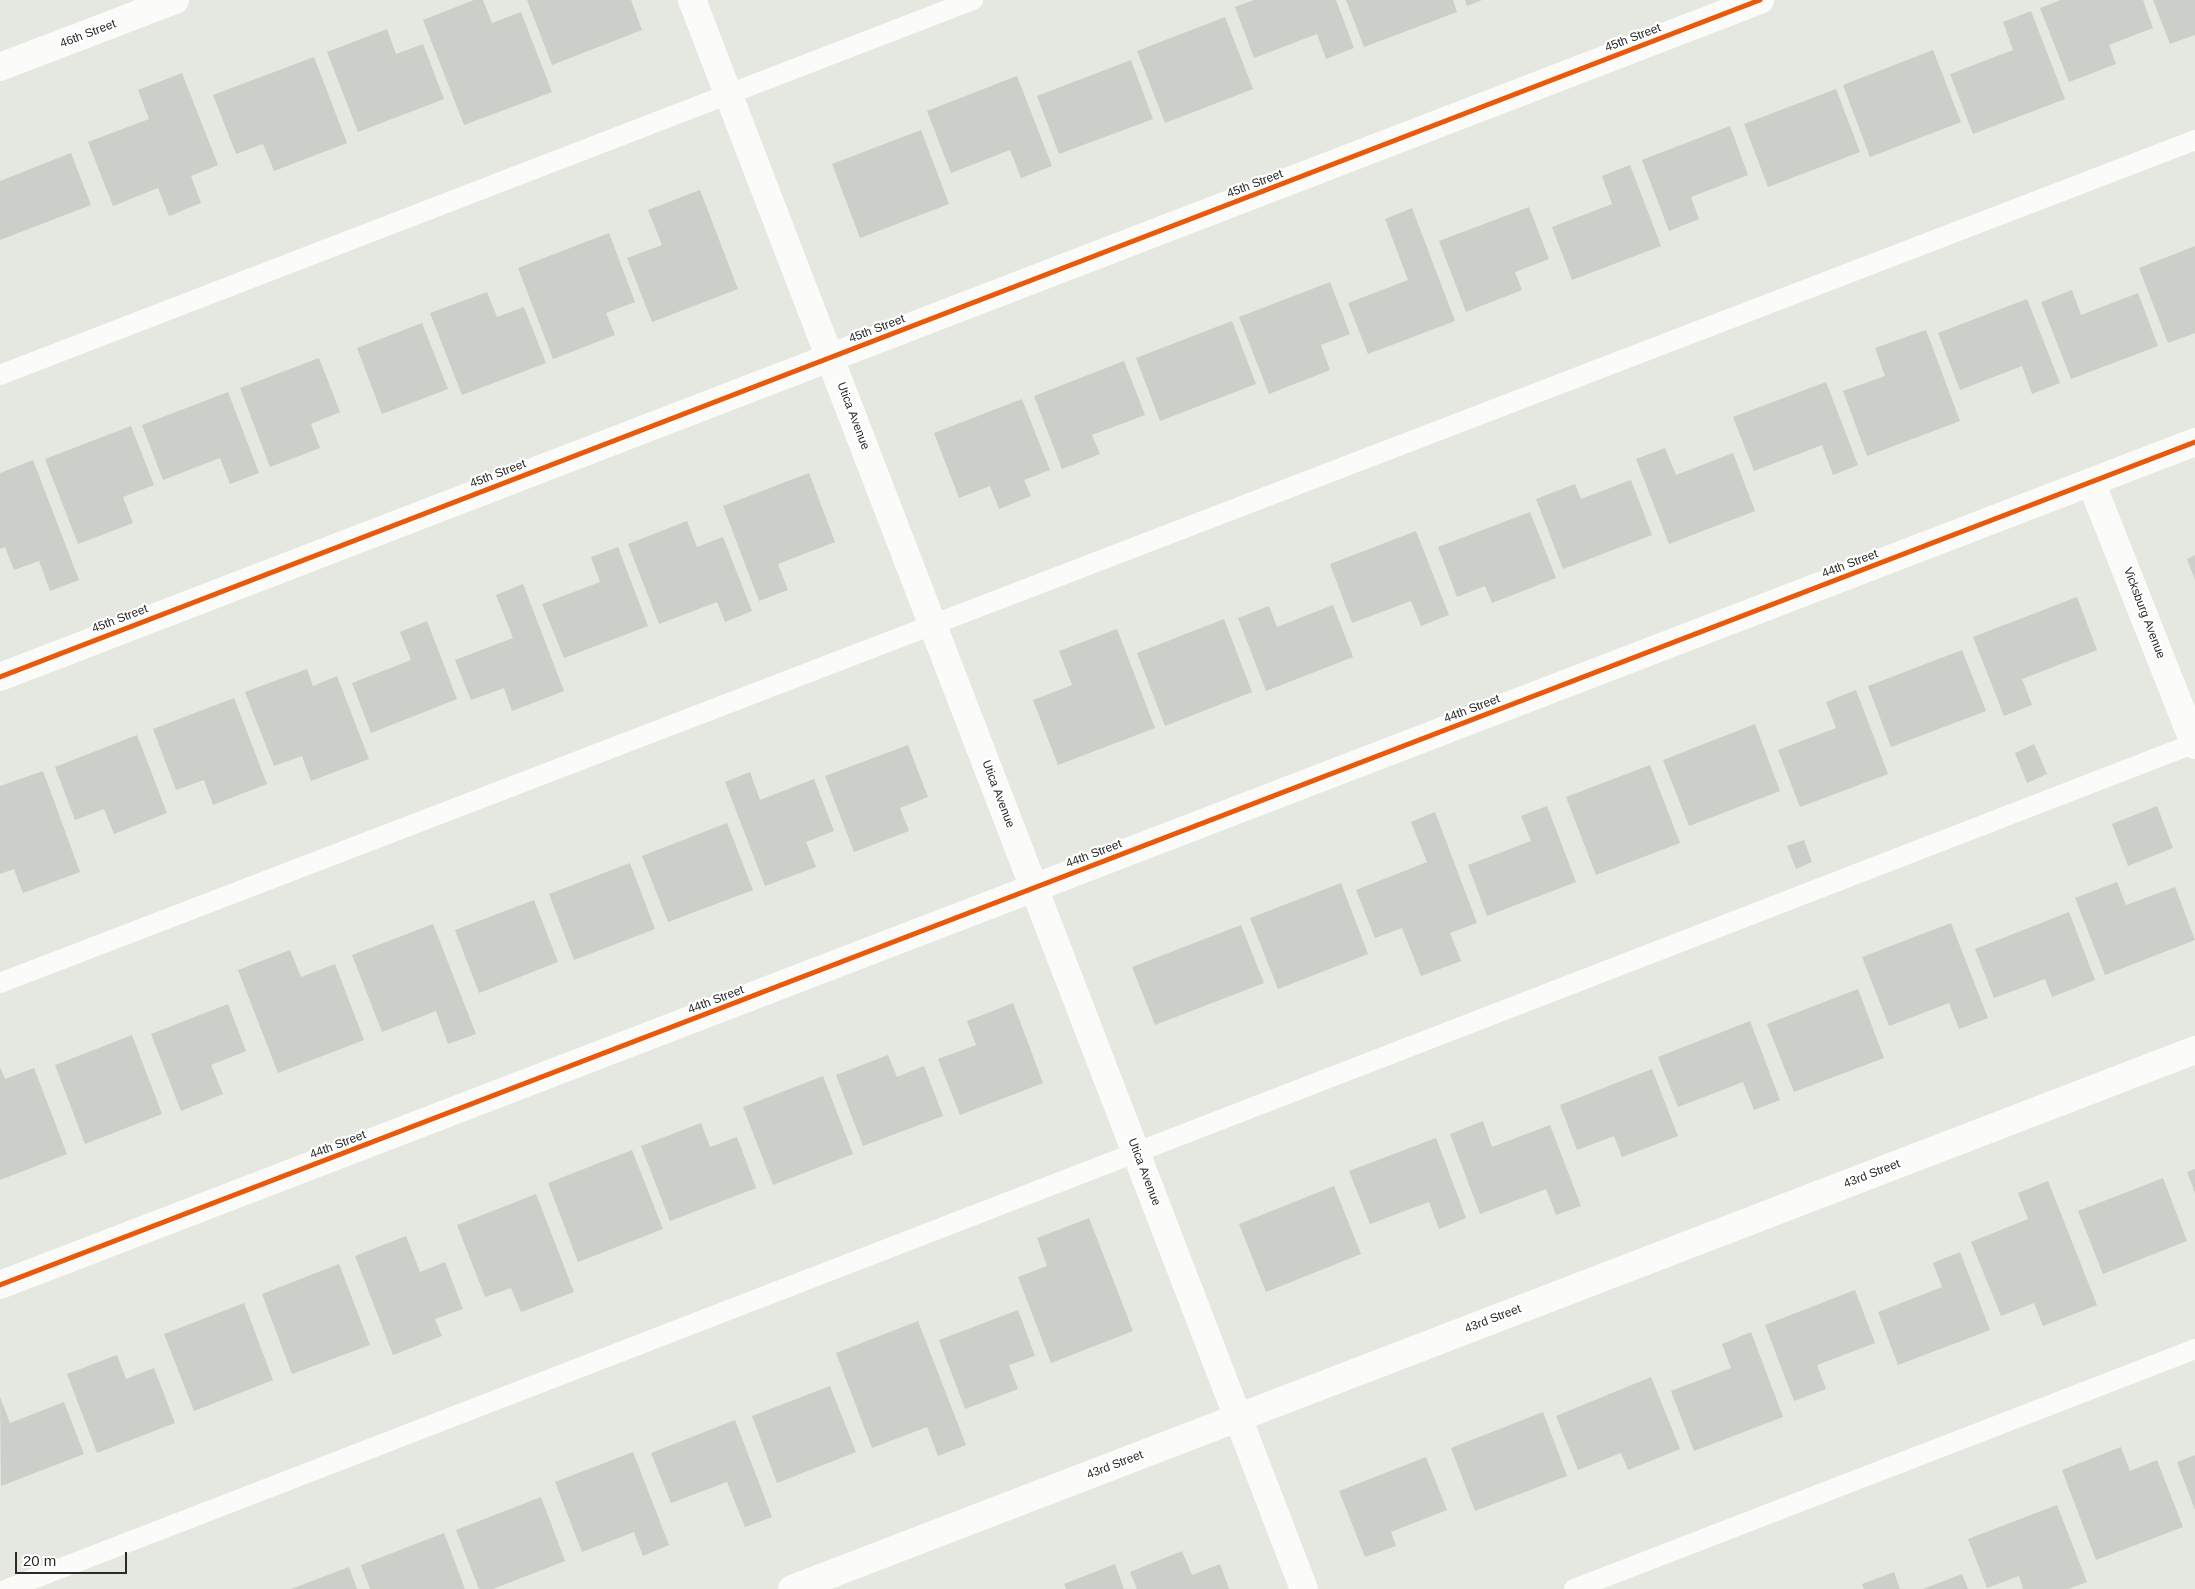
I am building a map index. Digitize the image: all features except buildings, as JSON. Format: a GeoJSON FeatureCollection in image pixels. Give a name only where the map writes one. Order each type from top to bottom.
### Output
{"type":"FeatureCollection","features":[{"type":"Feature","properties":{"kind":"street","name":"46th Street"},"geometry":{"type":"LineString","coordinates":[[0,67],[175,0]]}},
{"type":"Feature","properties":{"kind":"street","name":"Utica Avenue"},"geometry":{"type":"LineString","coordinates":[[692,0],[1304,1589]]}},
{"type":"Feature","properties":{"kind":"street","name":"45th Street"},"geometry":{"type":"LineString","coordinates":[[0,676],[1760,0]]}},
{"type":"Feature","properties":{"kind":"street","name":"44th Street"},"geometry":{"type":"LineString","coordinates":[[0,1285],[2195,442]]}},
{"type":"Feature","properties":{"kind":"street","name":"Vicksburg Avenue"},"geometry":{"type":"LineString","coordinates":[[2091,482],[2195,744]]}},
{"type":"Feature","properties":{"kind":"street","name":"43rd Street"},"geometry":{"type":"LineString","coordinates":[[792,1589],[2195,1050]]}},
{"type":"Feature","properties":{"kind":"lane"},"geometry":{"type":"LineString","coordinates":[[0,375],[973,0]]}},
{"type":"Feature","properties":{"kind":"lane"},"geometry":{"type":"LineString","coordinates":[[0,982],[2195,140]]}},
{"type":"Feature","properties":{"kind":"lane"},"geometry":{"type":"LineString","coordinates":[[7,1589],[2195,744]]}},
{"type":"Feature","properties":{"kind":"lane"},"geometry":{"type":"LineString","coordinates":[[1574,1589],[2195,1349]]}},
{"type":"Feature","properties":{"kind":"cycle path"},"geometry":{"type":"LineString","coordinates":[[0,677],[1760,0]]}},
{"type":"Feature","properties":{"kind":"cycle path"},"geometry":{"type":"LineString","coordinates":[[0,1285],[2195,442]]}}]}
